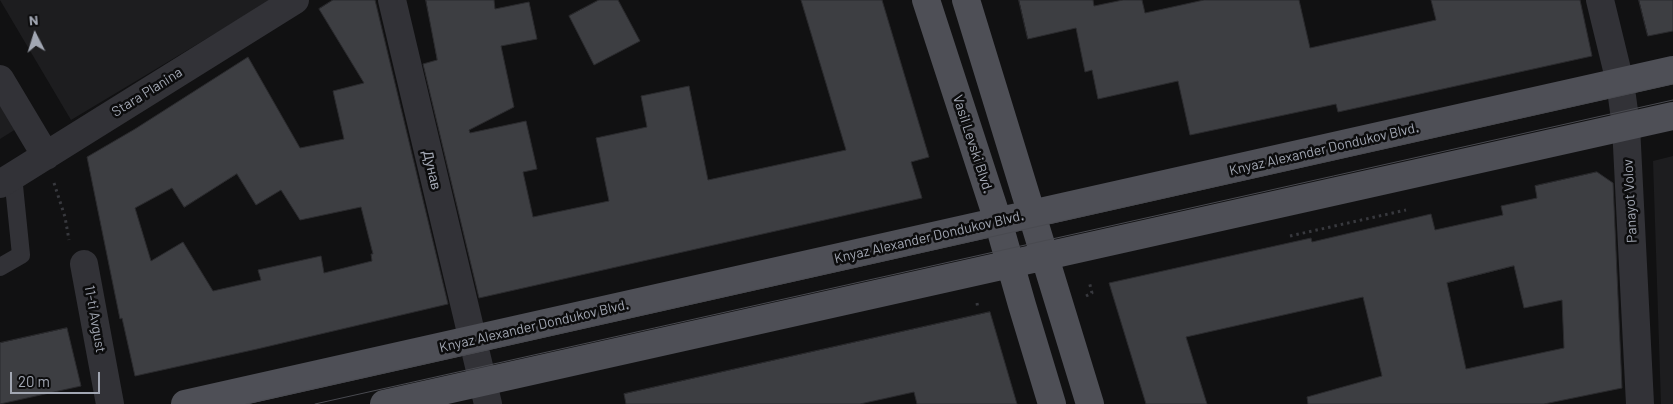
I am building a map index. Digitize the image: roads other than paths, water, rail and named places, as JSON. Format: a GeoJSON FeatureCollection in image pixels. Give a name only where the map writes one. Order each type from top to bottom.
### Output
{"type":"FeatureCollection","features":[{"type":"Feature","properties":{"kind":"main road","name":"Vasil Levski Blvd."},"geometry":{"type":"LineString","coordinates":[[926,0],[998,221],[1052,404]]}},
{"type":"Feature","properties":{"kind":"main road"},"geometry":{"type":"LineString","coordinates":[[966,0],[1090,404]]}},
{"type":"Feature","properties":{"kind":"main road","name":"Knyaz Alexander Dondukov Blvd."},"geometry":{"type":"LineString","coordinates":[[185,404],[1673,70]]}},
{"type":"Feature","properties":{"kind":"main road"},"geometry":{"type":"LineString","coordinates":[[384,404],[485,393],[1044,256],[1673,116]]}},
{"type":"Feature","properties":{"kind":"street","name":"Stara Planina"},"geometry":{"type":"LineString","coordinates":[[7,180],[295,0]]}},
{"type":"Feature","properties":{"kind":"street","name":"Дунав"},"geometry":{"type":"LineString","coordinates":[[392,0],[485,393]]}},
{"type":"Feature","properties":{"kind":"street","name":"Panayot Volov"},"geometry":{"type":"LineString","coordinates":[[1600,0],[1620,82],[1626,126],[1640,404]]}},
{"type":"Feature","properties":{"kind":"street"},"geometry":{"type":"LineString","coordinates":[[0,79],[46,156]]}},
{"type":"Feature","properties":{"kind":"street","name":"11-ti Avgust"},"geometry":{"type":"LineString","coordinates":[[84,264],[110,404]]}},
{"type":"Feature","properties":{"kind":"lane"},"geometry":{"type":"LineString","coordinates":[[0,268],[21,255],[7,180]]}},
{"type":"Feature","properties":{"kind":"tram line"},"geometry":{"type":"LineString","coordinates":[[246,404],[1673,84]]}},
{"type":"Feature","properties":{"kind":"tram line"},"geometry":{"type":"LineString","coordinates":[[315,404],[1673,100]]}}]}
